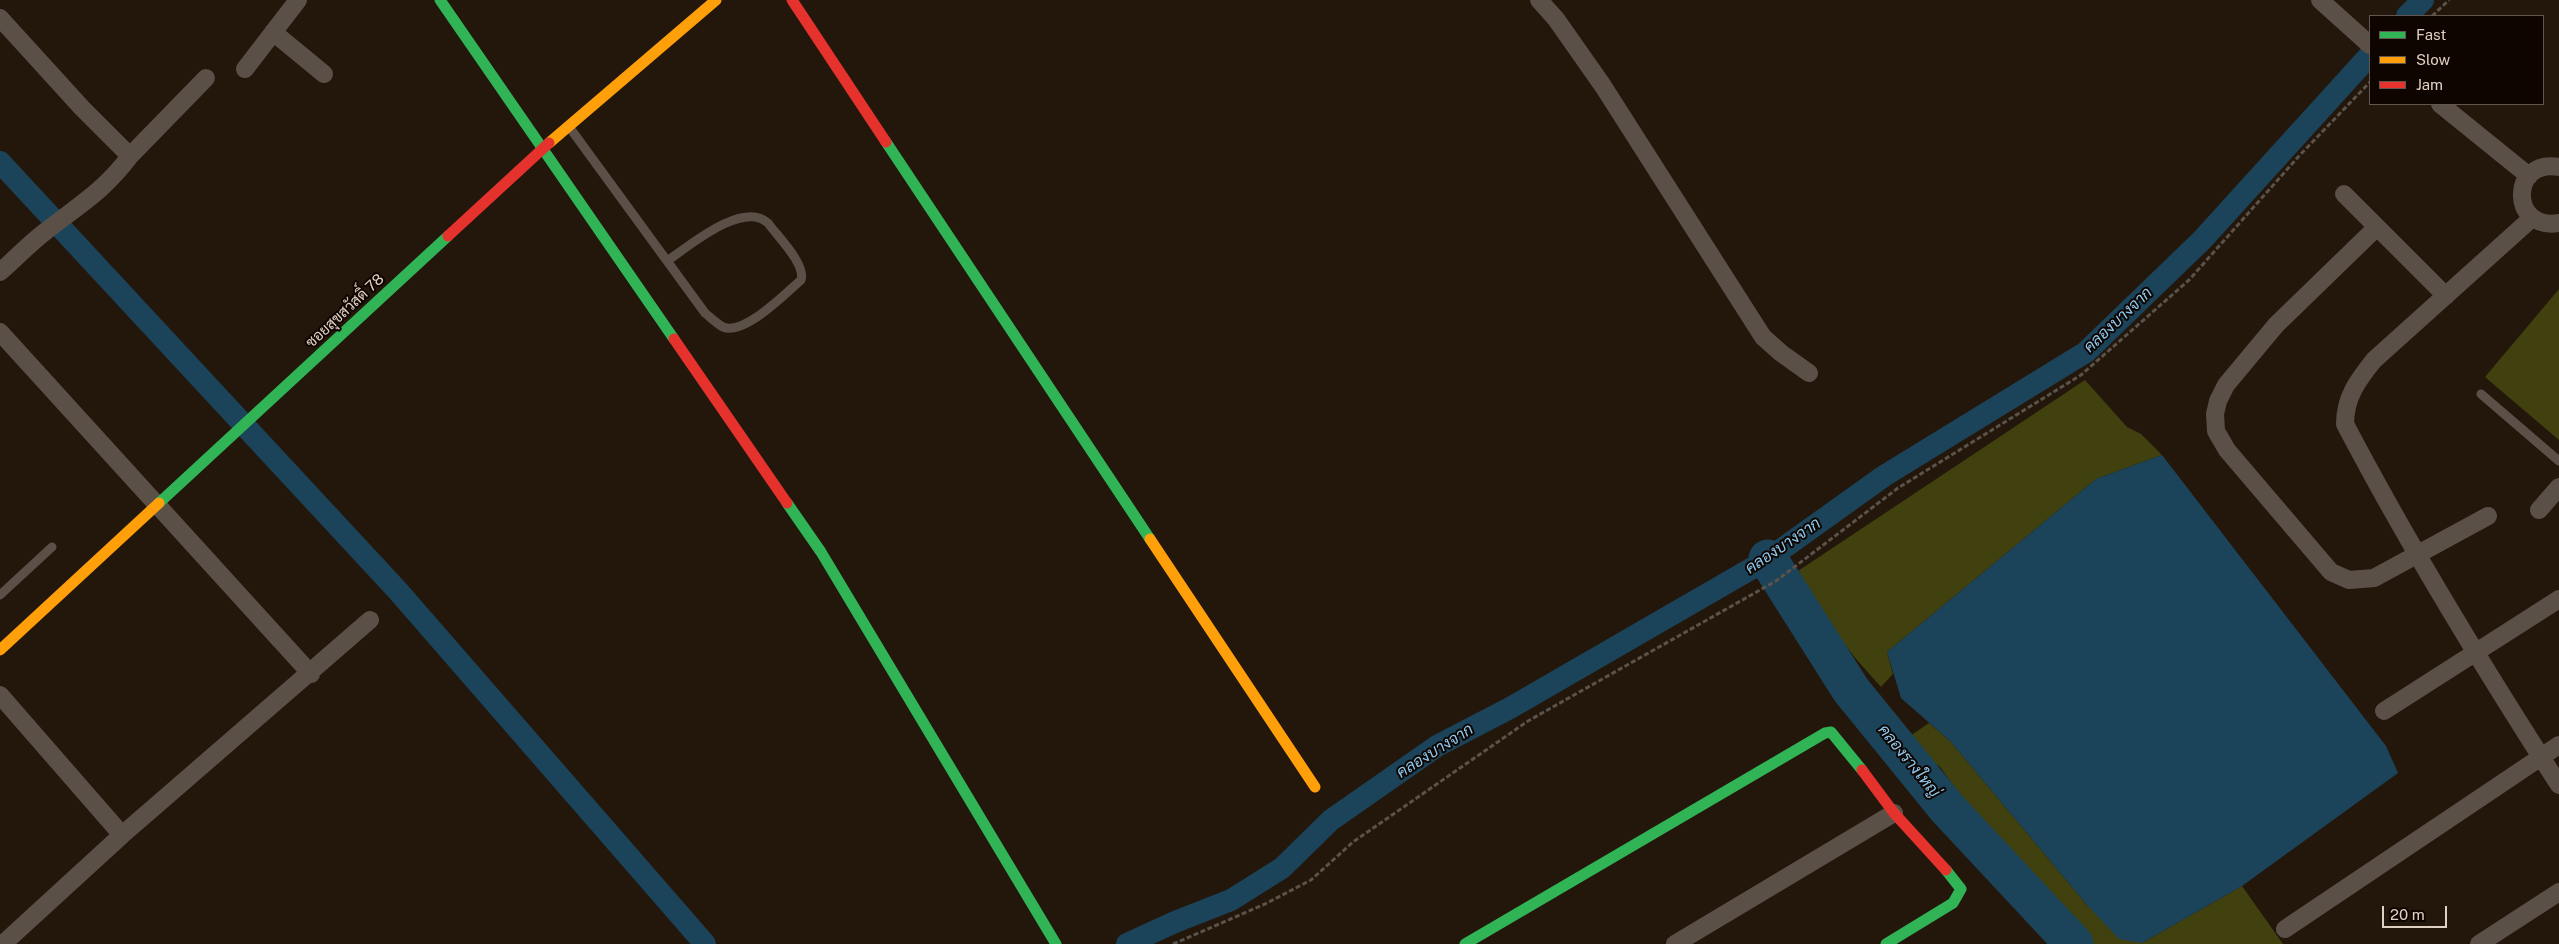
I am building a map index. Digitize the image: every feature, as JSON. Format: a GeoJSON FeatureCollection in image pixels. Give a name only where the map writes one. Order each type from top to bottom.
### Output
{"type":"FeatureCollection","features":[{"type":"Feature","properties":{"kind":"street"},"geometry":{"type":"LineString","coordinates":[[245,69],[298,0]]}},
{"type":"Feature","properties":{"kind":"street"},"geometry":{"type":"LineString","coordinates":[[440,0],[544,147],[821,552],[1056,944]]}},
{"type":"Feature","properties":{"kind":"street","name":"ซอยสุขสวัสดิ์ 78"},"geometry":{"type":"LineString","coordinates":[[0,650],[544,147],[716,0]]}},
{"type":"Feature","properties":{"kind":"street"},"geometry":{"type":"LineString","coordinates":[[792,0],[1315,787]]}},
{"type":"Feature","properties":{"kind":"street"},"geometry":{"type":"LineString","coordinates":[[1539,0],[1556,19],[1609,94],[1763,337],[1781,353],[1809,373]]}},
{"type":"Feature","properties":{"kind":"street"},"geometry":{"type":"LineString","coordinates":[[2320,0],[2369,44]]}},
{"type":"Feature","properties":{"kind":"street"},"geometry":{"type":"LineString","coordinates":[[0,18],[82,108],[130,156]]}},
{"type":"Feature","properties":{"kind":"street"},"geometry":{"type":"LineString","coordinates":[[273,32],[324,74]]}},
{"type":"Feature","properties":{"kind":"street"},"geometry":{"type":"LineString","coordinates":[[0,272],[45,231],[98,193],[114,178],[130,156],[206,78]]}},
{"type":"Feature","properties":{"kind":"street"},"geometry":{"type":"LineString","coordinates":[[2441,105],[2529,176]]}},
{"type":"Feature","properties":{"kind":"street"},"geometry":{"type":"LineString","coordinates":[[2559,167],[2540,167],[2529,176],[2522,190],[2525,210],[2532,218],[2540,223],[2559,223]]}},
{"type":"Feature","properties":{"kind":"street"},"geometry":{"type":"LineString","coordinates":[[2344,194],[2446,296]]}},
{"type":"Feature","properties":{"kind":"street"},"geometry":{"type":"LineString","coordinates":[[2532,218],[2374,360],[2359,379],[2350,395],[2345,410],[2345,424],[2416,554],[2474,653],[2559,785]]}},
{"type":"Feature","properties":{"kind":"street"},"geometry":{"type":"LineString","coordinates":[[2377,227],[2276,325],[2226,384],[2218,401],[2215,414],[2216,431],[2227,450],[2331,572],[2350,580],[2374,578],[2488,516]]}},
{"type":"Feature","properties":{"kind":"street"},"geometry":{"type":"LineString","coordinates":[[0,332],[311,674]]}},
{"type":"Feature","properties":{"kind":"street"},"geometry":{"type":"LineString","coordinates":[[2539,510],[2559,487]]}},
{"type":"Feature","properties":{"kind":"street"},"geometry":{"type":"LineString","coordinates":[[2384,711],[2559,599]]}},
{"type":"Feature","properties":{"kind":"street"},"geometry":{"type":"LineString","coordinates":[[3,944],[122,835],[311,674],[370,620]]}},
{"type":"Feature","properties":{"kind":"street"},"geometry":{"type":"LineString","coordinates":[[0,695],[122,835]]}},
{"type":"Feature","properties":{"kind":"street"},"geometry":{"type":"LineString","coordinates":[[1465,944],[1825,733],[1830,732],[1837,737],[1894,813],[1958,881],[1961,889],[1959,896],[1953,903],[1886,944]]}},
{"type":"Feature","properties":{"kind":"street"},"geometry":{"type":"LineString","coordinates":[[2286,929],[2559,745]]}},
{"type":"Feature","properties":{"kind":"street"},"geometry":{"type":"LineString","coordinates":[[1674,944],[1894,813]]}},
{"type":"Feature","properties":{"kind":"street"},"geometry":{"type":"LineString","coordinates":[[2479,944],[2559,892]]}},
{"type":"Feature","properties":{"kind":"lane"},"geometry":{"type":"LineString","coordinates":[[568,126],[667,261],[705,312],[722,327],[730,328],[752,320],[801,280],[803,274],[800,265],[768,224],[763,219],[754,216],[724,223],[667,261]]}},
{"type":"Feature","properties":{"kind":"lane"},"geometry":{"type":"LineString","coordinates":[[2481,394],[2559,461]]}},
{"type":"Feature","properties":{"kind":"lane"},"geometry":{"type":"LineString","coordinates":[[0,595],[52,547]]}},
{"type":"Feature","properties":{"kind":"path"},"geometry":{"type":"LineString","coordinates":[[2433,15],[2449,0]]}},
{"type":"Feature","properties":{"kind":"path"},"geometry":{"type":"LineString","coordinates":[[1173,944],[1265,904],[1311,880],[1359,838],[1528,721],[1776,581],[1898,488],[2081,375],[2189,280],[2299,156],[2369,83]]}},
{"type":"Feature","properties":{"kind":"shaded area"},"geometry":{"type":"Polygon","coordinates":[[[2559,289],[2559,440],[2485,377],[2559,289]]]}},
{"type":"Feature","properties":{"kind":"shaded area"},"geometry":{"type":"Polygon","coordinates":[[[2085,380],[2127,427],[2141,434],[2162,455],[2096,479],[1887,652],[1893,674],[1881,687],[1856,659],[1798,583],[1798,571],[2085,380]]]}},
{"type":"Feature","properties":{"kind":"shaded area"},"geometry":{"type":"Polygon","coordinates":[[[1929,723],[1951,742],[2087,905],[2142,943],[2242,886],[2283,944],[2085,944],[2060,912],[2000,849],[1940,767],[1904,740],[1929,723]]]}},
{"type":"Feature","properties":{"kind":"water"},"geometry":{"type":"Polygon","coordinates":[[[2162,455],[2386,746],[2398,773],[2242,886],[2142,943],[2119,939],[2087,905],[1951,742],[1901,698],[1887,652],[2096,479],[2162,455]]]}},
{"type":"Feature","properties":{"kind":"waterway","name":"คลองบางจาก"},"geometry":{"type":"LineString","coordinates":[[2408,15],[2423,0]]}},
{"type":"Feature","properties":{"kind":"waterway","name":"คลองบางจาก"},"geometry":{"type":"LineString","coordinates":[[1127,944],[1175,922],[1231,900],[1282,868],[1331,820],[1437,746],[1510,708],[1768,559],[1884,476],[2086,352],[2202,240],[2369,56]]}},
{"type":"Feature","properties":{"kind":"waterway"},"geometry":{"type":"LineString","coordinates":[[0,162],[398,591],[705,944]]}},
{"type":"Feature","properties":{"kind":"waterway","name":"คลองรางใหญ่"},"geometry":{"type":"LineString","coordinates":[[1768,559],[1851,690],[1947,808],[2074,944]]}},
{"type":"Feature","properties":{"kind":"traffic: fast"},"geometry":{"type":"LineString","coordinates":[[440,0],[674,339]]}},
{"type":"Feature","properties":{"kind":"traffic: fast"},"geometry":{"type":"LineString","coordinates":[[886,142],[1150,539]]}},
{"type":"Feature","properties":{"kind":"traffic: fast"},"geometry":{"type":"LineString","coordinates":[[159,503],[448,236]]}},
{"type":"Feature","properties":{"kind":"traffic: fast"},"geometry":{"type":"LineString","coordinates":[[787,503],[821,552],[1056,944]]}},
{"type":"Feature","properties":{"kind":"traffic: fast"},"geometry":{"type":"LineString","coordinates":[[1465,944],[1825,733],[1831,732],[1862,770]]}},
{"type":"Feature","properties":{"kind":"traffic: fast"},"geometry":{"type":"LineString","coordinates":[[1886,944],[1953,903],[1961,889],[1946,870]]}},
{"type":"Feature","properties":{"kind":"traffic: slow"},"geometry":{"type":"LineString","coordinates":[[549,143],[716,0]]}},
{"type":"Feature","properties":{"kind":"traffic: slow"},"geometry":{"type":"LineString","coordinates":[[0,650],[159,503]]}},
{"type":"Feature","properties":{"kind":"traffic: slow"},"geometry":{"type":"LineString","coordinates":[[1150,539],[1315,787]]}},
{"type":"Feature","properties":{"kind":"traffic: jam"},"geometry":{"type":"LineString","coordinates":[[792,0],[886,142]]}},
{"type":"Feature","properties":{"kind":"traffic: jam"},"geometry":{"type":"LineString","coordinates":[[448,236],[549,143]]}},
{"type":"Feature","properties":{"kind":"traffic: jam"},"geometry":{"type":"LineString","coordinates":[[674,339],[787,503]]}},
{"type":"Feature","properties":{"kind":"traffic: jam"},"geometry":{"type":"LineString","coordinates":[[1862,770],[1894,813],[1946,870]]}}]}
